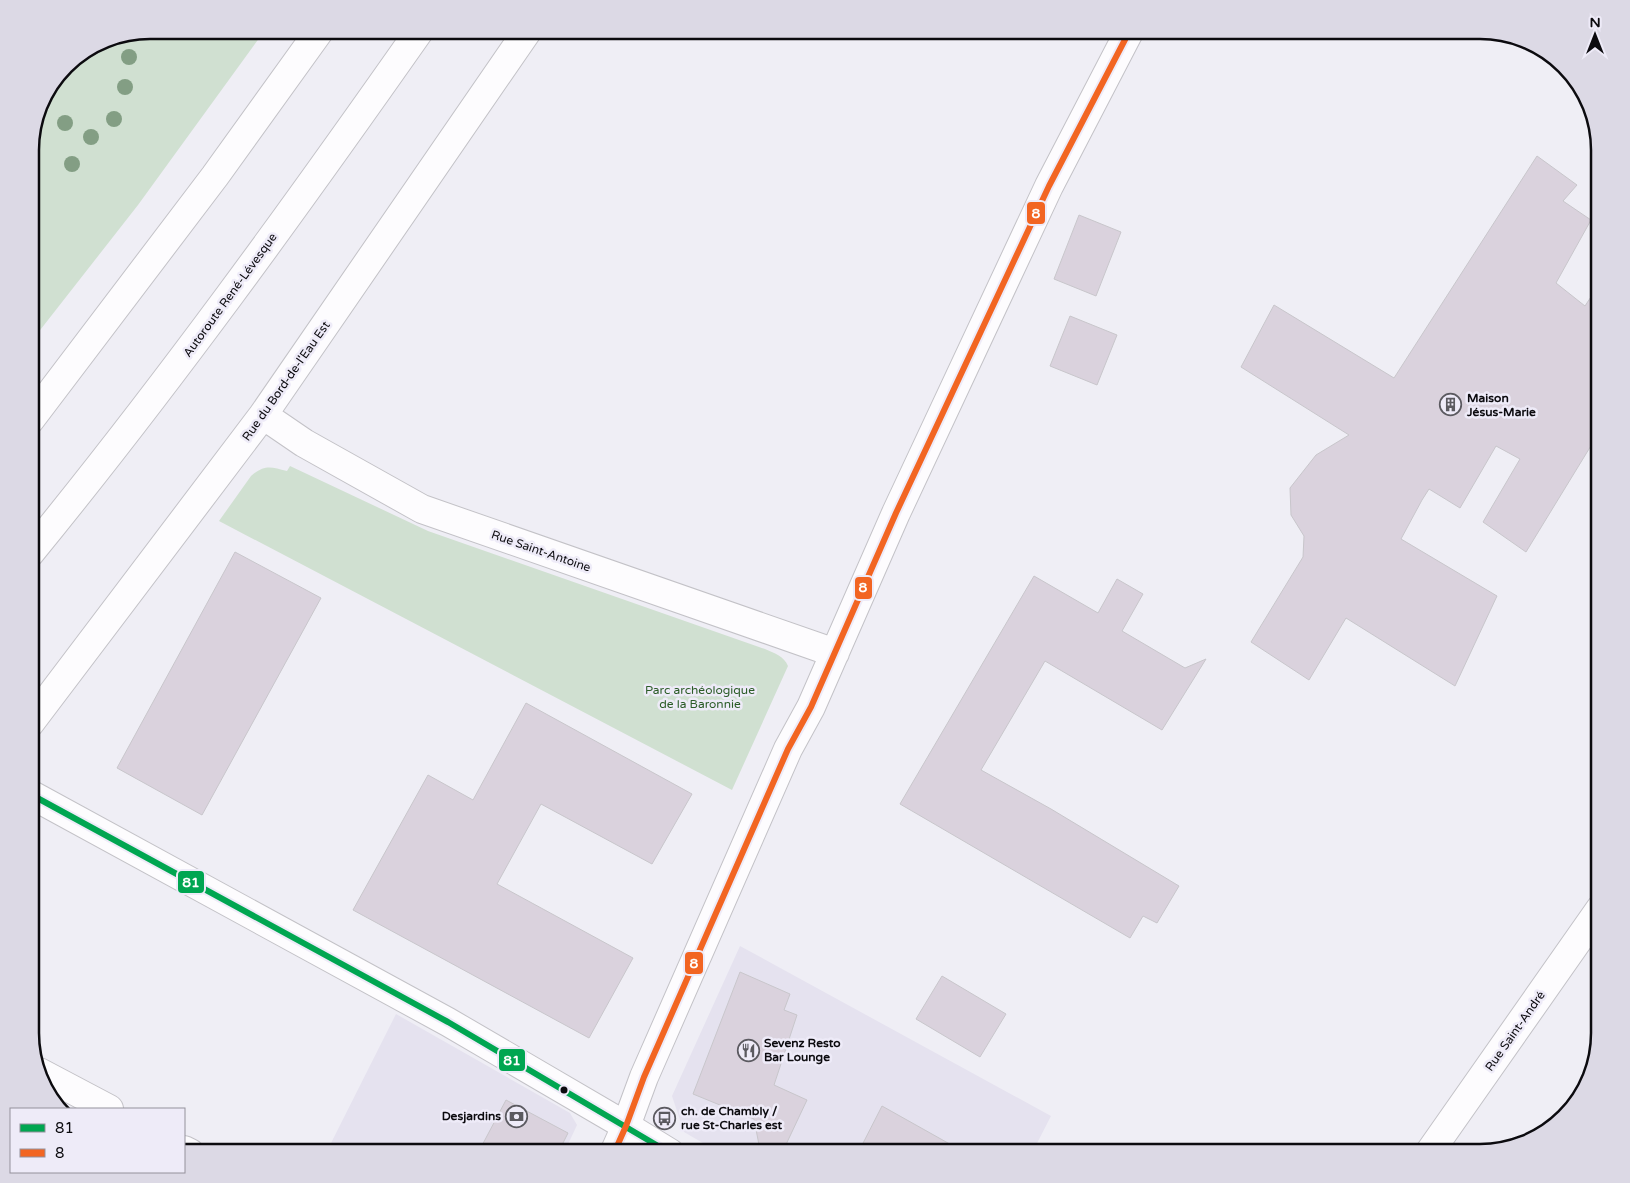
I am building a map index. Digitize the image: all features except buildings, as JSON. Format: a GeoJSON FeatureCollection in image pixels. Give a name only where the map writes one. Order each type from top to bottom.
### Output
{"type":"FeatureCollection","features":[{"type":"Feature","properties":{"kind":"main road"},"geometry":{"type":"LineString","coordinates":[[39,408],[215,176],[314,39]]}},
{"type":"Feature","properties":{"kind":"main road","name":"Autoroute René-Lévesque"},"geometry":{"type":"LineString","coordinates":[[39,542],[180,363],[326,164],[414,39]]}},
{"type":"Feature","properties":{"kind":"main road","name":"Rue du Bord-de-l'Eau Est"},"geometry":{"type":"LineString","coordinates":[[39,711],[263,415],[522,39]]}},
{"type":"Feature","properties":{"kind":"main road"},"geometry":{"type":"LineString","coordinates":[[618,1144],[644,1077],[774,780],[788,749],[811,707],[896,513],[1041,204],[1125,39]]}},
{"type":"Feature","properties":{"kind":"main road","name":"Rue Saint-Antoine"},"geometry":{"type":"LineString","coordinates":[[263,415],[304,443],[422,509],[835,653]]}},
{"type":"Feature","properties":{"kind":"main road"},"geometry":{"type":"LineString","coordinates":[[39,799],[448,1022],[655,1144]]}},
{"type":"Feature","properties":{"kind":"main road","name":"Rue Saint-André"},"geometry":{"type":"LineString","coordinates":[[1435,1144],[1591,922]]}},
{"type":"Feature","properties":{"kind":"main road"},"geometry":{"type":"LineString","coordinates":[[48,1077],[107,1108]]}},
{"type":"Feature","properties":{"kind":"shaded area"},"geometry":{"type":"Polygon","coordinates":[[[740,946],[1051,1116],[1037,1144],[705,1144],[684,1132],[672,1096],[740,946]]]}},
{"type":"Feature","properties":{"kind":"shaded area"},"geometry":{"type":"Polygon","coordinates":[[[396,1014],[570,1113],[577,1125],[568,1144],[331,1144],[396,1014]]]}},
{"type":"Feature","properties":{"kind":"green space"},"geometry":{"type":"Polygon","coordinates":[[[149,39],[258,39],[138,205],[39,332],[39,142],[47,107],[66,76],[76,66],[100,50],[128,41],[149,39]]]}},
{"type":"Feature","properties":{"kind":"green space","name":"Parc archéologique de la Baronnie"},"geometry":{"type":"Polygon","coordinates":[[[290,466],[428,531],[765,649],[781,657],[788,666],[732,790],[219,521],[251,476],[256,472],[264,468],[277,468],[287,471],[290,466]]]}},
{"type":"Feature","properties":{"kind":"transit line","name":"8"},"geometry":{"type":"LineString","coordinates":[[618,1144],[644,1077],[788,749],[811,707],[896,513],[1049,186],[1125,39]]}},
{"type":"Feature","properties":{"kind":"transit line","name":"81"},"geometry":{"type":"LineString","coordinates":[[39,799],[448,1022],[655,1144]]}},
{"type":"Feature","properties":{"kind":"place","name":"Maison Jésus-Marie"},"geometry":{"type":"Point","coordinates":[1451,405]}},
{"type":"Feature","properties":{"kind":"place","name":"Sevenz Resto Bar Lounge"},"geometry":{"type":"Point","coordinates":[748,1050]}},
{"type":"Feature","properties":{"kind":"place","name":"Desjardins"},"geometry":{"type":"Point","coordinates":[517,1116]}},
{"type":"Feature","properties":{"kind":"place","name":"ch. de Chambly / rue St-Charles est"},"geometry":{"type":"Point","coordinates":[665,1118]}}]}
